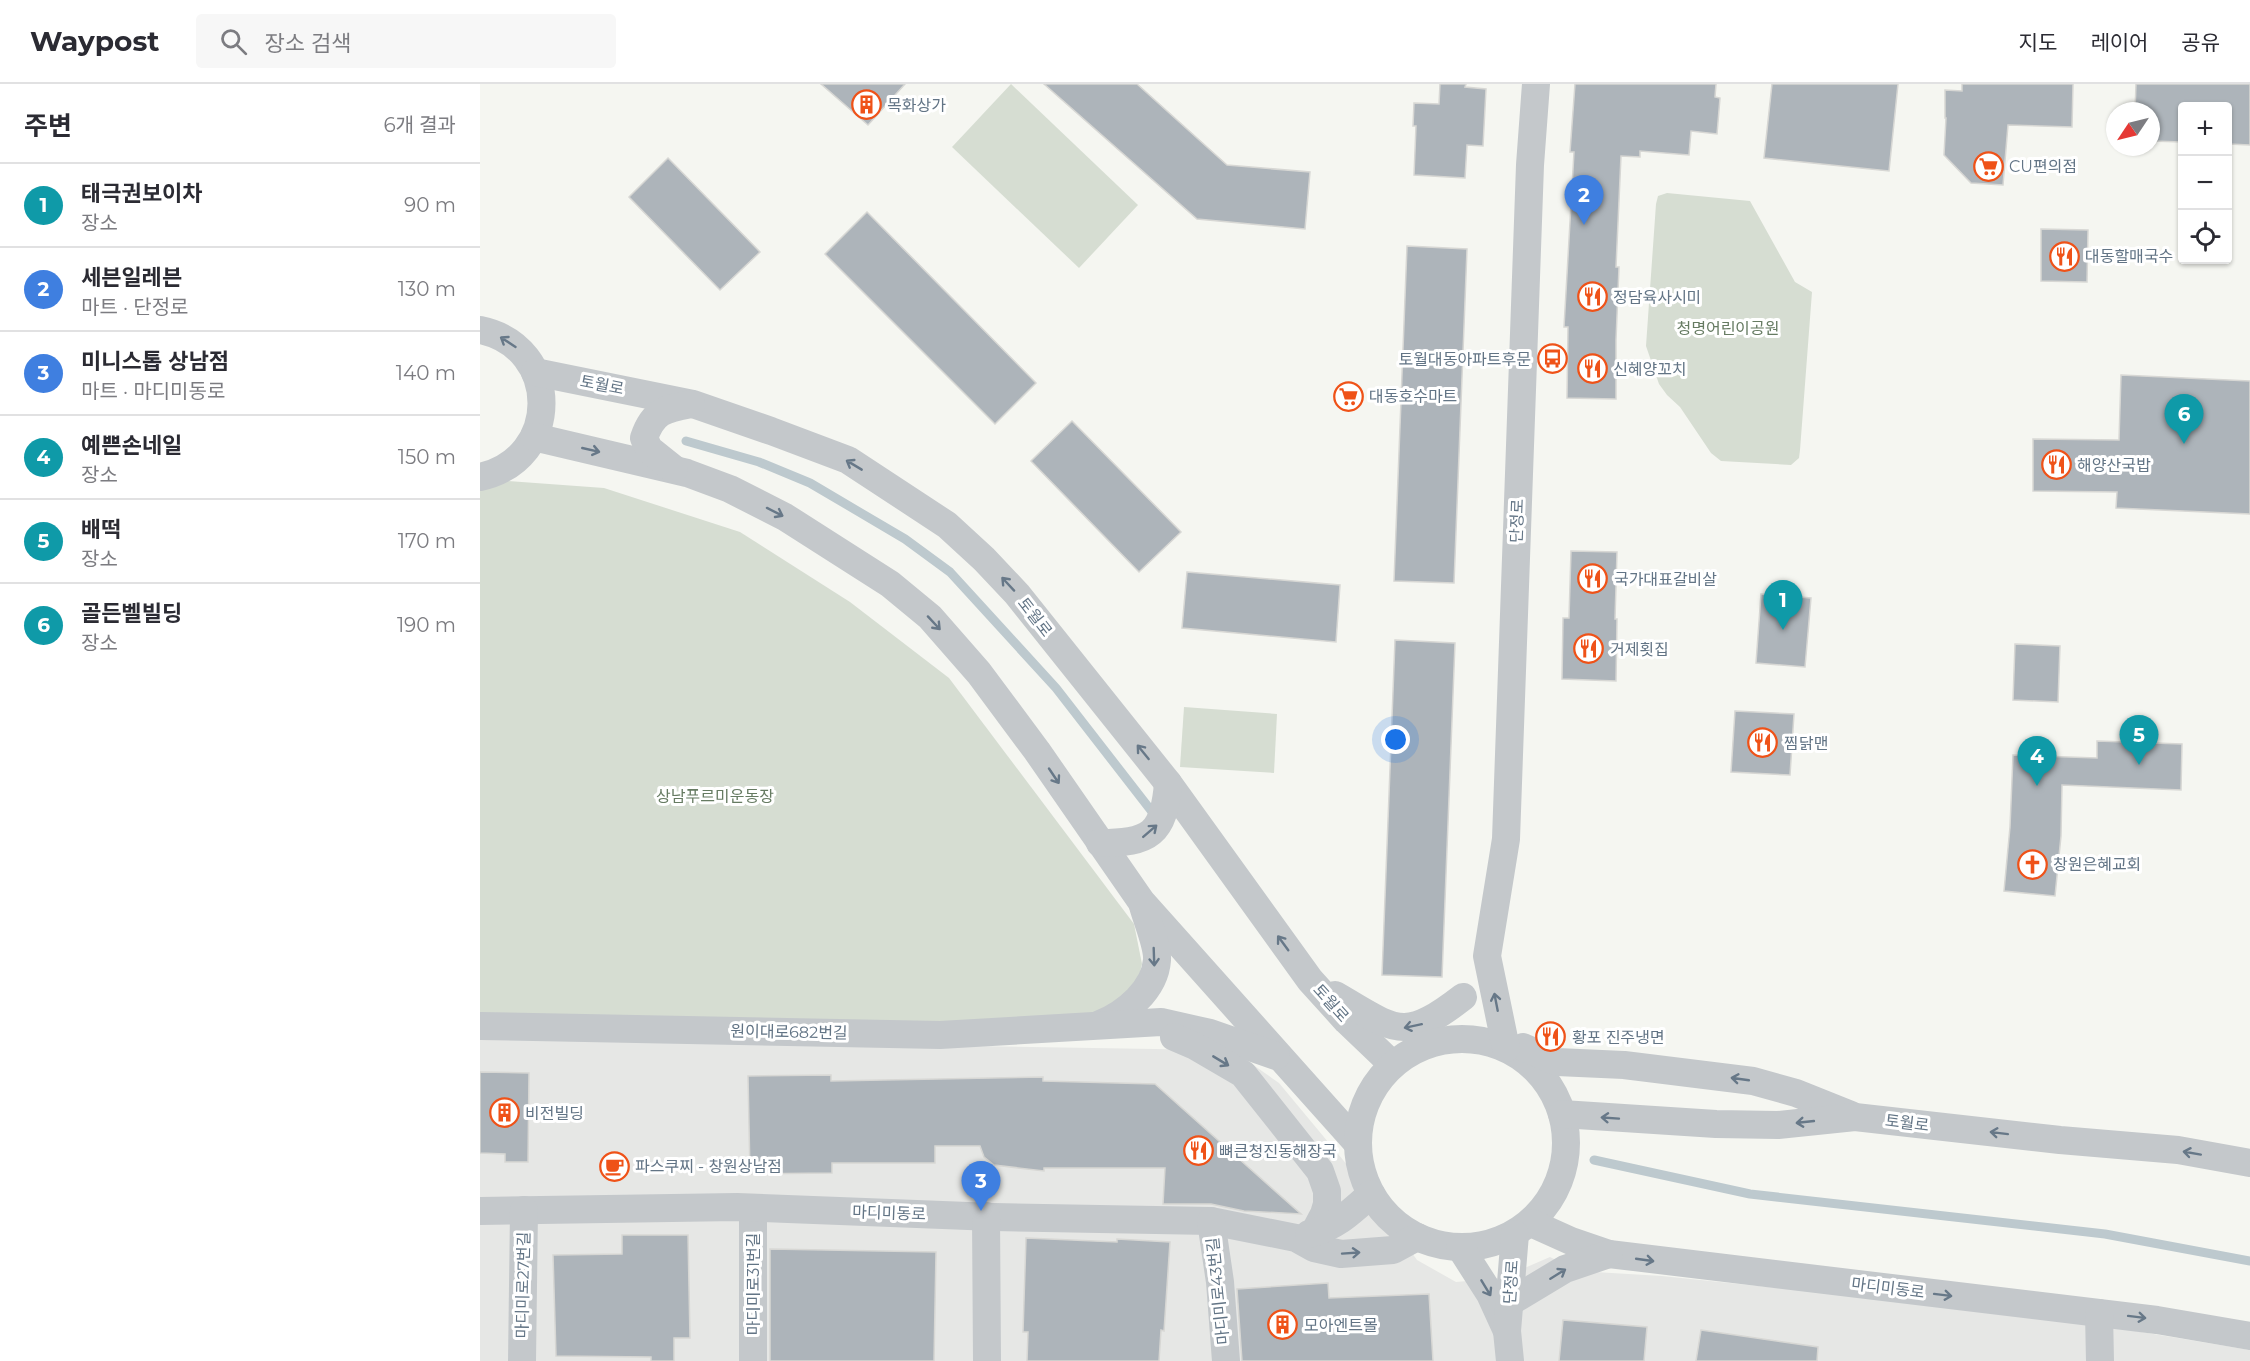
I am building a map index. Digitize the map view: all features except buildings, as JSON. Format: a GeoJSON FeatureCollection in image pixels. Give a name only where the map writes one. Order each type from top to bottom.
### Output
{"type":"FeatureCollection","features":[{"type":"Feature","properties":{"kind":"street","name":"단정로"},"geometry":{"type":"LineString","coordinates":[[1505,1042],[1487,956],[1506,839],[1530,165],[1536,84]]}},
{"type":"Feature","properties":{"kind":"street"},"geometry":{"type":"LineString","coordinates":[[480,330],[493,333],[513,344],[529,360],[539,381],[543,403],[539,426],[530,446],[514,463],[494,474],[480,477]]}},
{"type":"Feature","properties":{"kind":"street","name":"토월로"},"geometry":{"type":"LineString","coordinates":[[535,372],[693,404],[848,460],[946,525],[984,559],[1017,594],[1168,783],[1310,980],[1347,1021],[1392,1064]]}},
{"type":"Feature","properties":{"kind":"street"},"geometry":{"type":"LineString","coordinates":[[674,470],[650,449],[644,438],[649,423],[658,414],[670,408],[693,404]]}},
{"type":"Feature","properties":{"kind":"street"},"geometry":{"type":"LineString","coordinates":[[534,437],[674,470],[730,489],[784,518],[890,584],[930,617],[979,673],[1037,751],[1141,901],[1358,1144]]}},
{"type":"Feature","properties":{"kind":"street"},"geometry":{"type":"LineString","coordinates":[[1100,843],[1137,841],[1150,833],[1163,819],[1168,783]]}},
{"type":"Feature","properties":{"kind":"street"},"geometry":{"type":"LineString","coordinates":[[1098,1024],[1114,1018],[1136,1001],[1150,982],[1157,960],[1141,901]]}},
{"type":"Feature","properties":{"kind":"street","name":"단정로"},"geometry":{"type":"LineString","coordinates":[[1440,1040],[1487,956]]}},
{"type":"Feature","properties":{"kind":"street"},"geometry":{"type":"LineString","coordinates":[[1310,980],[1377,1019],[1399,1028],[1429,1022],[1463,997]]}},
{"type":"Feature","properties":{"kind":"street","name":"원이대로682번길"},"geometry":{"type":"LineString","coordinates":[[480,1026],[940,1035],[1161,1022],[1245,1044],[1280,1057]]}},
{"type":"Feature","properties":{"kind":"street"},"geometry":{"type":"LineString","coordinates":[[1129,1023],[1173,1036],[1195,1046],[1243,1074],[1259,1092],[1320,1171],[1327,1191],[1324,1214],[1305,1235]]}},
{"type":"Feature","properties":{"kind":"street"},"geometry":{"type":"LineString","coordinates":[[1505,1042],[1541,1074],[1554,1093],[1562,1114],[1567,1143],[1562,1173],[1550,1200],[1523,1228],[1497,1242],[1460,1247],[1438,1245],[1417,1237],[1391,1219],[1371,1194],[1361,1170],[1358,1144],[1360,1121],[1366,1100],[1377,1081],[1392,1064],[1415,1049],[1440,1040],[1474,1038],[1505,1042],[1557,1062],[1624,1065],[1753,1081],[1796,1093],[1855,1117]]}},
{"type":"Feature","properties":{"kind":"street","name":"토월로"},"geometry":{"type":"LineString","coordinates":[[1562,1114],[1716,1124],[1778,1125],[1855,1117],[2060,1140],[2178,1150],[2250,1163]]}},
{"type":"Feature","properties":{"kind":"street"},"geometry":{"type":"LineString","coordinates":[[1305,1235],[1328,1229],[1346,1217],[1371,1194]]}},
{"type":"Feature","properties":{"kind":"street","name":"마디미동로"},"geometry":{"type":"LineString","coordinates":[[480,1211],[753,1208],[1210,1221],[1305,1235],[1314,1248],[1341,1254],[1394,1250],[1417,1237]]}},
{"type":"Feature","properties":{"kind":"street","name":"마디미로31번길"},"geometry":{"type":"LineString","coordinates":[[753,1208],[753,1361]]}},
{"type":"Feature","properties":{"kind":"street","name":"마디미로27번길"},"geometry":{"type":"LineString","coordinates":[[522,1361],[524,1210]]}},
{"type":"Feature","properties":{"kind":"street"},"geometry":{"type":"LineString","coordinates":[[987,1216],[987,1361]]}},
{"type":"Feature","properties":{"kind":"street","name":"마디미로43번길"},"geometry":{"type":"LineString","coordinates":[[1210,1221],[1220,1282],[1226,1361]]}},
{"type":"Feature","properties":{"kind":"street","name":"단정로"},"geometry":{"type":"LineString","coordinates":[[1510,1361],[1507,1331],[1523,1228]]}},
{"type":"Feature","properties":{"kind":"street","name":"마디미동로"},"geometry":{"type":"LineString","coordinates":[[1523,1228],[1609,1254],[2157,1320],[2250,1336]]}},
{"type":"Feature","properties":{"kind":"street","name":"단정로"},"geometry":{"type":"LineString","coordinates":[[1460,1247],[1490,1294],[1507,1331]]}},
{"type":"Feature","properties":{"kind":"street"},"geometry":{"type":"LineString","coordinates":[[1510,1302],[1565,1269],[1609,1254]]}},
{"type":"Feature","properties":{"kind":"street"},"geometry":{"type":"LineString","coordinates":[[2099,1313],[2100,1361]]}},
{"type":"Feature","properties":{"kind":"shaded area"},"geometry":{"type":"Polygon","coordinates":[[[480,1038],[1216,1050],[1239,1055],[1279,1083],[1368,1190],[1417,1260],[1456,1282],[1501,1278],[1550,1257],[1578,1271],[1662,1276],[2045,1316],[2250,1350],[2250,1361],[480,1361],[480,1038]]]}},
{"type":"Feature","properties":{"kind":"green space"},"geometry":{"type":"Polygon","coordinates":[[[1011,84],[1138,205],[1079,268],[952,147],[1011,84]]]}},
{"type":"Feature","properties":{"kind":"green space","name":"청명어린이공원"},"geometry":{"type":"Polygon","coordinates":[[[1667,193],[1750,201],[1795,282],[1812,292],[1800,450],[1799,458],[1791,465],[1721,461],[1711,453],[1680,407],[1659,384],[1646,346],[1656,204],[1658,196],[1667,193]]]}},
{"type":"Feature","properties":{"kind":"green space","name":"상남푸르미운동장"},"geometry":{"type":"Polygon","coordinates":[[[480,479],[604,488],[740,532],[850,602],[949,678],[1134,924],[1142,964],[1135,992],[1089,1023],[480,1026],[480,479]]]}},
{"type":"Feature","properties":{"kind":"green space"},"geometry":{"type":"Polygon","coordinates":[[[1184,707],[1277,714],[1274,773],[1180,767],[1184,707]]]}},
{"type":"Feature","properties":{"kind":"waterway"},"geometry":{"type":"LineString","coordinates":[[686,441],[759,462],[810,483],[905,539],[950,572],[1056,688],[1153,813]]}},
{"type":"Feature","properties":{"kind":"waterway"},"geometry":{"type":"LineString","coordinates":[[1594,1160],[1750,1194],[2105,1234],[2250,1261]]}},
{"type":"Feature","properties":{"kind":"place","name":"목화상가"},"geometry":{"type":"Point","coordinates":[866,105]}},
{"type":"Feature","properties":{"kind":"place","name":"CU편의점"},"geometry":{"type":"Point","coordinates":[1988,166]}},
{"type":"Feature","properties":{"kind":"place","name":"세븐일레븐"},"geometry":{"type":"Point","coordinates":[1584,225]}},
{"type":"Feature","properties":{"kind":"place","name":"대동할매국수"},"geometry":{"type":"Point","coordinates":[2064,256]}},
{"type":"Feature","properties":{"kind":"place","name":"정담육사시미"},"geometry":{"type":"Point","coordinates":[1592,297]}},
{"type":"Feature","properties":{"kind":"place","name":"토월대동아파트후문"},"geometry":{"type":"Point","coordinates":[1552,359]}},
{"type":"Feature","properties":{"kind":"place","name":"신혜양꼬치"},"geometry":{"type":"Point","coordinates":[1592,369]}},
{"type":"Feature","properties":{"kind":"place","name":"대동호수마트"},"geometry":{"type":"Point","coordinates":[1348,396]}},
{"type":"Feature","properties":{"kind":"place","name":"골든벨빌딩"},"geometry":{"type":"Point","coordinates":[2184,444]}},
{"type":"Feature","properties":{"kind":"place","name":"해양산국밥"},"geometry":{"type":"Point","coordinates":[2056,465]}},
{"type":"Feature","properties":{"kind":"place","name":"국가대표갈비살"},"geometry":{"type":"Point","coordinates":[1593,579]}},
{"type":"Feature","properties":{"kind":"place","name":"태극권보이차"},"geometry":{"type":"Point","coordinates":[1783,630]}},
{"type":"Feature","properties":{"kind":"place","name":"거제횟집"},"geometry":{"type":"Point","coordinates":[1589,649]}},
{"type":"Feature","properties":{"kind":"place","name":"찜닭맨"},"geometry":{"type":"Point","coordinates":[1763,743]}},
{"type":"Feature","properties":{"kind":"place","name":"배떡"},"geometry":{"type":"Point","coordinates":[2139,765]}},
{"type":"Feature","properties":{"kind":"place","name":"예쁜손네일"},"geometry":{"type":"Point","coordinates":[2037,786]}},
{"type":"Feature","properties":{"kind":"place","name":"창원은혜교회"},"geometry":{"type":"Point","coordinates":[2032,864]}},
{"type":"Feature","properties":{"kind":"place","name":"황포 진주냉면"},"geometry":{"type":"Point","coordinates":[1551,1037]}},
{"type":"Feature","properties":{"kind":"place","name":"비전빌딩"},"geometry":{"type":"Point","coordinates":[504,1113]}},
{"type":"Feature","properties":{"kind":"place","name":"뼈큰청진동해장국"},"geometry":{"type":"Point","coordinates":[1198,1151]}},
{"type":"Feature","properties":{"kind":"place","name":"파스쿠찌 - 창원상남점"},"geometry":{"type":"Point","coordinates":[614,1166]}},
{"type":"Feature","properties":{"kind":"place","name":"미니스톱 상남점"},"geometry":{"type":"Point","coordinates":[981,1211]}},
{"type":"Feature","properties":{"kind":"place","name":"모아엔트몰"},"geometry":{"type":"Point","coordinates":[1283,1325]}}]}
